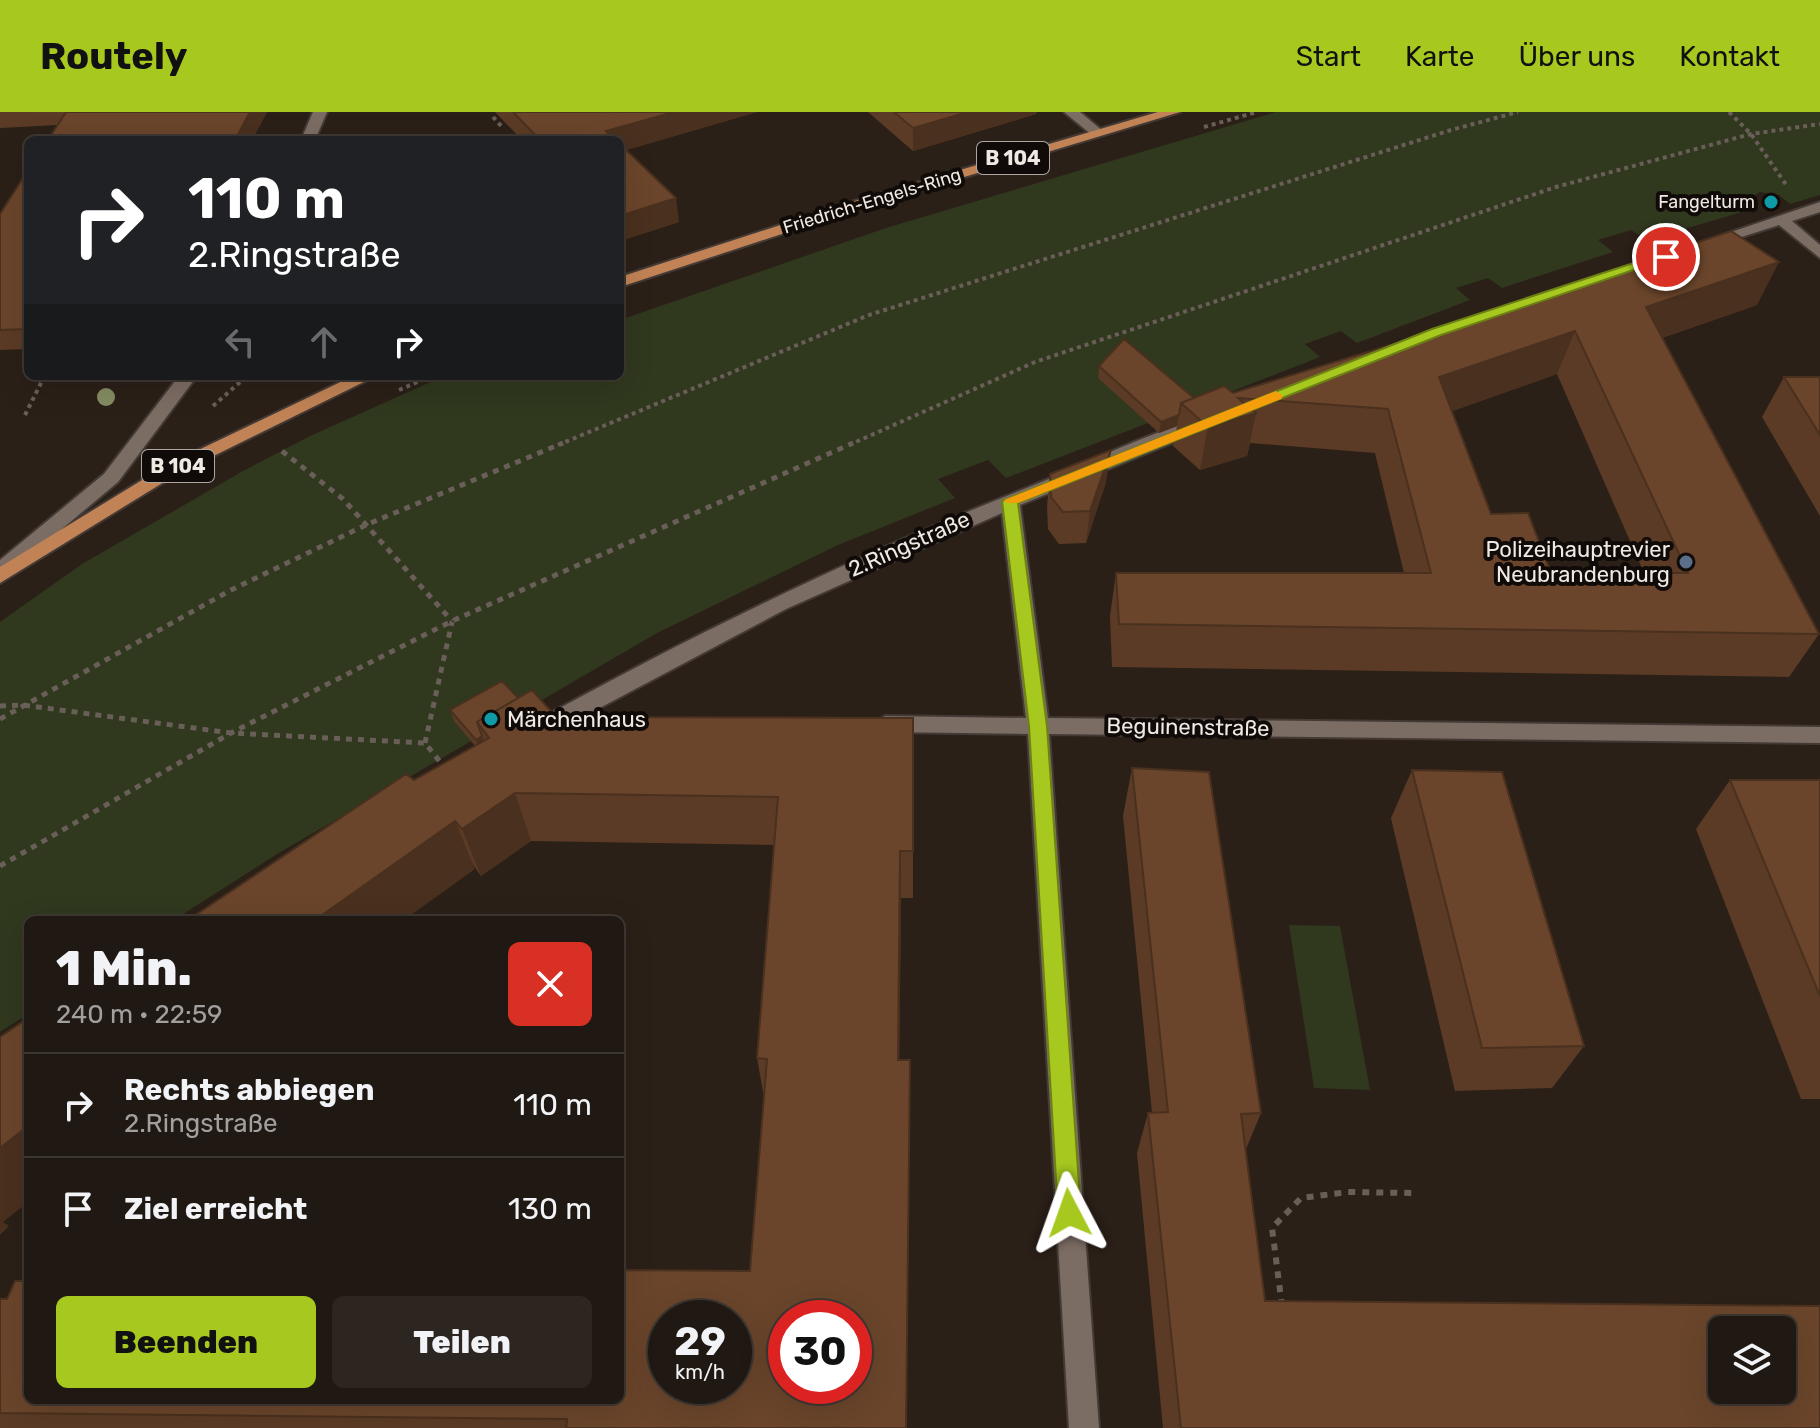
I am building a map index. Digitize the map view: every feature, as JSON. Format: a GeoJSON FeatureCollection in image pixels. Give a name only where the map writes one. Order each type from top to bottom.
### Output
{"type":"FeatureCollection","features":[{"type":"Feature","properties":{"kind":"main road","name":"Friedrich-Engels-Ring"},"geometry":{"type":"LineString","coordinates":[[624,281],[853,206],[1173,112]]}},
{"type":"Feature","properties":{"kind":"main road","name":"B 104"},"geometry":{"type":"LineString","coordinates":[[0,573],[171,470],[359,380]]}},
{"type":"Feature","properties":{"kind":"street"},"geometry":{"type":"LineString","coordinates":[[310,136],[320,112]]}},
{"type":"Feature","properties":{"kind":"street"},"geometry":{"type":"LineString","coordinates":[[1071,112],[1097,132]]}},
{"type":"Feature","properties":{"kind":"street"},"geometry":{"type":"LineString","coordinates":[[1691,249],[1814,209]]}},
{"type":"Feature","properties":{"kind":"street"},"geometry":{"type":"LineString","coordinates":[[1781,219],[1820,253]]}},
{"type":"Feature","properties":{"kind":"street"},"geometry":{"type":"LineString","coordinates":[[0,573],[111,478],[179,393],[186,380]]}},
{"type":"Feature","properties":{"kind":"street","name":"2.Ringstraße"},"geometry":{"type":"LineString","coordinates":[[518,742],[860,564],[1212,421]]}},
{"type":"Feature","properties":{"kind":"street"},"geometry":{"type":"LineString","coordinates":[[1010,501],[1038,726],[1084,1428]]}},
{"type":"Feature","properties":{"kind":"street"},"geometry":{"type":"LineString","coordinates":[[556,720],[602,721]]}},
{"type":"Feature","properties":{"kind":"street","name":"Beguinenstraße"},"geometry":{"type":"LineString","coordinates":[[867,724],[1820,735]]}},
{"type":"Feature","properties":{"kind":"path"},"geometry":{"type":"LineString","coordinates":[[0,719],[231,590],[368,524],[869,315],[1451,130],[1518,112]]}},
{"type":"Feature","properties":{"kind":"path"},"geometry":{"type":"LineString","coordinates":[[1729,112],[1751,134],[1792,194],[1814,209]]}},
{"type":"Feature","properties":{"kind":"path"},"geometry":{"type":"LineString","coordinates":[[493,117],[503,128]]}},
{"type":"Feature","properties":{"kind":"path"},"geometry":{"type":"LineString","coordinates":[[0,866],[231,733],[452,621],[1035,362],[1556,187],[1751,134],[1820,124]]}},
{"type":"Feature","properties":{"kind":"path"},"geometry":{"type":"LineString","coordinates":[[25,415],[42,380]]}},
{"type":"Feature","properties":{"kind":"path"},"geometry":{"type":"LineString","coordinates":[[275,445],[368,524],[452,621]]}},
{"type":"Feature","properties":{"kind":"path"},"geometry":{"type":"LineString","coordinates":[[425,743],[452,621]]}},
{"type":"Feature","properties":{"kind":"path"},"geometry":{"type":"LineString","coordinates":[[0,706],[23,705],[231,733],[425,743],[455,779]]}},
{"type":"Feature","properties":{"kind":"path"},"geometry":{"type":"LineString","coordinates":[[1283,1320],[1272,1228],[1301,1198],[1348,1192],[1414,1193]]}},
{"type":"Feature","properties":{"kind":"green space"},"geometry":{"type":"Polygon","coordinates":[[[1276,112],[1820,112],[1820,195],[1790,204],[1779,195],[1760,192],[1750,198],[1759,207],[1647,240],[1631,230],[1598,240],[1613,252],[1502,288],[1488,278],[1456,288],[1470,300],[1357,343],[1341,331],[1305,344],[1320,357],[1189,408],[1134,409],[1148,423],[1006,478],[988,460],[938,479],[955,498],[838,545],[657,633],[277,854],[180,916],[24,916],[24,1017],[0,1032],[0,622],[82,564],[243,471],[310,436],[435,380],[624,380],[624,319],[886,228],[1276,112]]]}},
{"type":"Feature","properties":{"kind":"green space"},"geometry":{"type":"Polygon","coordinates":[[[1289,925],[1340,926],[1370,1090],[1314,1088],[1289,925]]]}},
{"type":"Feature","properties":{"kind":"building"},"geometry":{"type":"Polygon","coordinates":[[[66,112],[250,112],[237,136],[51,136],[66,112]]]}},
{"type":"Feature","properties":{"kind":"building"},"geometry":{"type":"Polygon","coordinates":[[[513,112],[674,112],[606,131],[611,136],[536,136],[513,112]]]}},
{"type":"Feature","properties":{"kind":"building"},"geometry":{"type":"Polygon","coordinates":[[[894,112],[968,112],[913,128],[894,112]]]}},
{"type":"Feature","properties":{"kind":"building"},"geometry":{"type":"Polygon","coordinates":[[[624,148],[676,198],[624,215],[624,148]]]}},
{"type":"Feature","properties":{"kind":"building"},"geometry":{"type":"Polygon","coordinates":[[[24,176],[24,329],[0,330],[0,214],[24,176]]]}},
{"type":"Feature","properties":{"kind":"building"},"geometry":{"type":"Polygon","coordinates":[[[1731,231],[1779,262],[1646,307],[1819,634],[1119,624],[1116,573],[1431,573],[1388,409],[1238,398],[1256,413],[1208,427],[1181,403],[1224,386],[1233,393],[1420,336],[1731,231]],[[1575,331],[1439,377],[1491,514],[1528,513],[1551,573],[1688,573],[1575,331]]]}},
{"type":"Feature","properties":{"kind":"building"},"geometry":{"type":"Polygon","coordinates":[[[1124,339],[1194,398],[1181,403],[1179,415],[1161,422],[1099,366],[1124,339]]]}},
{"type":"Feature","properties":{"kind":"building"},"geometry":{"type":"Polygon","coordinates":[[[1784,377],[1820,377],[1820,435],[1784,377]]]}},
{"type":"Feature","properties":{"kind":"building"},"geometry":{"type":"Polygon","coordinates":[[[1111,450],[1090,511],[1063,512],[1051,497],[1050,474],[1111,450]]]}},
{"type":"Feature","properties":{"kind":"building"},"geometry":{"type":"Polygon","coordinates":[[[502,681],[518,698],[477,722],[482,736],[476,740],[450,710],[502,681]]]}},
{"type":"Feature","properties":{"kind":"building"},"geometry":{"type":"Polygon","coordinates":[[[532,690],[556,717],[913,718],[913,851],[900,851],[898,1060],[910,1060],[906,1428],[566,1428],[567,1419],[0,1413],[0,1299],[7,1299],[15,1281],[24,1281],[24,1404],[624,1404],[624,1270],[750,1271],[767,1059],[757,1058],[778,797],[515,793],[462,829],[455,821],[321,916],[194,916],[406,774],[414,780],[489,738],[477,722],[532,690]]]}},
{"type":"Feature","properties":{"kind":"building"},"geometry":{"type":"Polygon","coordinates":[[[1132,768],[1209,772],[1261,1113],[1241,1114],[1265,1301],[1820,1306],[1820,1428],[1181,1428],[1148,1113],[1168,1112],[1132,768]]]}},
{"type":"Feature","properties":{"kind":"building"},"geometry":{"type":"Polygon","coordinates":[[[1412,770],[1502,772],[1584,1046],[1482,1048],[1412,770]]]}},
{"type":"Feature","properties":{"kind":"building"},"geometry":{"type":"Polygon","coordinates":[[[1730,780],[1820,780],[1820,996],[1730,780]]]}},
{"type":"Feature","properties":{"kind":"building"},"geometry":{"type":"Polygon","coordinates":[[[24,1021],[24,1129],[0,1148],[0,1037],[24,1021]]]}},
{"type":"Feature","properties":{"kind":"slow traffic"},"geometry":{"type":"LineString","coordinates":[[1012,500],[1276,396]]}},
{"type":"Feature","properties":{"kind":"place","name":"Fangelturm"},"geometry":{"type":"Point","coordinates":[1771,202]}},
{"type":"Feature","properties":{"kind":"place","name":"Polizeihauptrevier Neubrandenburg"},"geometry":{"type":"Point","coordinates":[1686,562]}},
{"type":"Feature","properties":{"kind":"place","name":"Märchenhaus"},"geometry":{"type":"Point","coordinates":[491,719]}},
{"type":"Feature","properties":{"kind":"route"},"geometry":{"type":"LineString","coordinates":[[1069,1213],[1038,726],[1010,501],[1437,332],[1666,257]]}}]}
